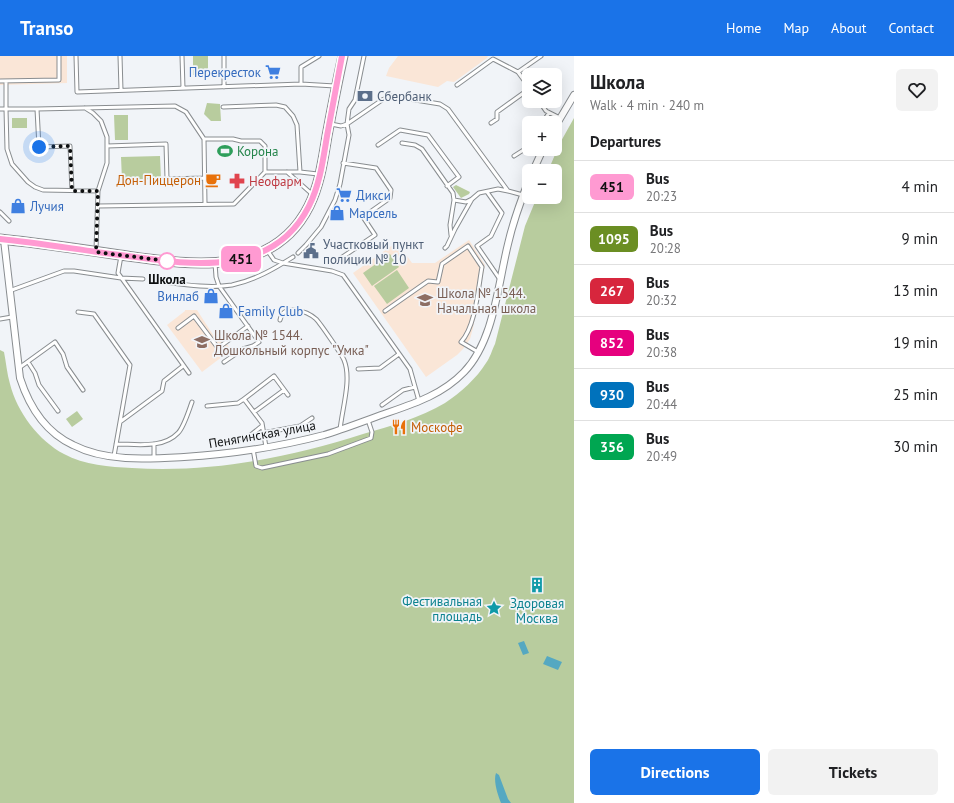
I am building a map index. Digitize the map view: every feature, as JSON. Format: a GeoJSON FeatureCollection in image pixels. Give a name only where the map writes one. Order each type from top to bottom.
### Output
{"type":"FeatureCollection","features":[{"type":"Feature","properties":{"kind":"main road"},"geometry":{"type":"LineString","coordinates":[[2,239],[184,263],[216,263],[245,259],[267,250],[287,236],[297,225],[304,216],[314,196],[320,175],[342,56]]}},
{"type":"Feature","properties":{"kind":"street"},"geometry":{"type":"LineString","coordinates":[[561,116],[574,95]]}},
{"type":"Feature","properties":{"kind":"street","name":"Пенягинская улица"},"geometry":{"type":"LineString","coordinates":[[2,239],[18,369],[24,393],[31,407],[48,428],[60,438],[83,450],[114,456],[154,458],[221,454],[266,447],[340,430],[419,401],[442,391],[454,382],[465,372],[483,345],[489,328],[508,243],[522,198]]}},
{"type":"Feature","properties":{"kind":"lane"},"geometry":{"type":"LineString","coordinates":[[0,81],[59,80],[59,56]]}},
{"type":"Feature","properties":{"kind":"lane"},"geometry":{"type":"LineString","coordinates":[[76,56],[77,92],[301,84],[336,86]]}},
{"type":"Feature","properties":{"kind":"lane"},"geometry":{"type":"LineString","coordinates":[[120,56],[121,90]]}},
{"type":"Feature","properties":{"kind":"lane"},"geometry":{"type":"LineString","coordinates":[[182,56],[183,88]]}},
{"type":"Feature","properties":{"kind":"lane"},"geometry":{"type":"LineString","coordinates":[[224,56],[224,87]]}},
{"type":"Feature","properties":{"kind":"lane"},"geometry":{"type":"LineString","coordinates":[[301,84],[301,67],[319,56]]}},
{"type":"Feature","properties":{"kind":"lane"},"geometry":{"type":"LineString","coordinates":[[298,253],[315,235],[329,213],[335,200],[340,184],[349,135],[347,124],[349,109],[355,100],[364,56]]}},
{"type":"Feature","properties":{"kind":"lane"},"geometry":{"type":"LineString","coordinates":[[518,72],[541,56]]}},
{"type":"Feature","properties":{"kind":"lane"},"geometry":{"type":"LineString","coordinates":[[457,85],[493,59],[518,72],[522,78]]}},
{"type":"Feature","properties":{"kind":"lane"},"geometry":{"type":"LineString","coordinates":[[6,81],[7,149],[12,164],[35,188],[43,190],[98,191]]}},
{"type":"Feature","properties":{"kind":"lane"},"geometry":{"type":"LineString","coordinates":[[491,123],[497,119],[497,112],[522,93]]}},
{"type":"Feature","properties":{"kind":"lane"},"geometry":{"type":"LineString","coordinates":[[329,124],[341,126],[347,124],[382,100],[391,96],[440,104],[448,109],[508,192]]}},
{"type":"Feature","properties":{"kind":"lane"},"geometry":{"type":"LineString","coordinates":[[223,107],[276,105],[285,107],[293,116],[297,125],[300,172]]}},
{"type":"Feature","properties":{"kind":"lane"},"geometry":{"type":"LineString","coordinates":[[0,109],[178,107],[189,115],[204,139],[205,204]]}},
{"type":"Feature","properties":{"kind":"lane"},"geometry":{"type":"LineString","coordinates":[[85,108],[93,113],[104,128],[107,137],[107,163],[98,191],[96,252]]}},
{"type":"Feature","properties":{"kind":"lane"},"geometry":{"type":"LineString","coordinates":[[544,108],[546,111],[556,116]]}},
{"type":"Feature","properties":{"kind":"lane"},"geometry":{"type":"LineString","coordinates":[[38,109],[39,147],[70,146],[72,191]]}},
{"type":"Feature","properties":{"kind":"lane"},"geometry":{"type":"LineString","coordinates":[[378,145],[400,130],[428,135],[459,177],[447,186]]}},
{"type":"Feature","properties":{"kind":"lane"},"geometry":{"type":"LineString","coordinates":[[204,139],[260,141],[265,146],[266,172]]}},
{"type":"Feature","properties":{"kind":"lane"},"geometry":{"type":"LineString","coordinates":[[402,143],[415,145],[422,149],[453,194],[454,200],[450,225],[452,236]]}},
{"type":"Feature","properties":{"kind":"lane"},"geometry":{"type":"LineString","coordinates":[[107,146],[166,144],[167,179],[205,178]]}},
{"type":"Feature","properties":{"kind":"lane"},"geometry":{"type":"LineString","coordinates":[[514,156],[522,151]]}},
{"type":"Feature","properties":{"kind":"lane"},"geometry":{"type":"LineString","coordinates":[[338,260],[375,234],[363,217],[390,198],[392,190],[376,168],[343,163]]}},
{"type":"Feature","properties":{"kind":"lane"},"geometry":{"type":"LineString","coordinates":[[98,206],[234,204],[266,172],[300,172],[320,175]]}},
{"type":"Feature","properties":{"kind":"lane"},"geometry":{"type":"LineString","coordinates":[[287,172],[314,196]]}},
{"type":"Feature","properties":{"kind":"lane"},"geometry":{"type":"LineString","coordinates":[[454,200],[466,202],[479,194],[498,189],[522,195]]}},
{"type":"Feature","properties":{"kind":"lane"},"geometry":{"type":"LineString","coordinates":[[487,192],[502,213],[491,236],[477,246],[500,280]]}},
{"type":"Feature","properties":{"kind":"lane"},"geometry":{"type":"LineString","coordinates":[[445,248],[472,199]]}},
{"type":"Feature","properties":{"kind":"lane"},"geometry":{"type":"LineString","coordinates":[[0,212],[9,221]]}},
{"type":"Feature","properties":{"kind":"lane"},"geometry":{"type":"LineString","coordinates":[[385,311],[428,281],[438,282],[442,264],[468,246],[482,267],[471,324],[467,336],[461,342],[478,353]]}},
{"type":"Feature","properties":{"kind":"lane"},"geometry":{"type":"LineString","coordinates":[[267,250],[274,260],[332,271],[343,275],[410,369],[419,401]]}},
{"type":"Feature","properties":{"kind":"lane"},"geometry":{"type":"LineString","coordinates":[[121,255],[118,273],[189,374]]}},
{"type":"Feature","properties":{"kind":"lane"},"geometry":{"type":"LineString","coordinates":[[155,281],[186,285],[232,285],[263,275],[293,257]]}},
{"type":"Feature","properties":{"kind":"lane"},"geometry":{"type":"LineString","coordinates":[[216,263],[216,277],[219,286],[259,342],[253,346],[243,349],[224,362]]}},
{"type":"Feature","properties":{"kind":"lane"},"geometry":{"type":"LineString","coordinates":[[9,291],[64,271],[74,271],[121,278],[143,279]]}},
{"type":"Feature","properties":{"kind":"lane"},"geometry":{"type":"LineString","coordinates":[[280,320],[284,312],[290,310],[303,312],[310,315],[316,319],[344,359],[348,376],[340,430]]}},
{"type":"Feature","properties":{"kind":"lane"},"geometry":{"type":"LineString","coordinates":[[78,312],[94,314],[130,365],[114,456]]}},
{"type":"Feature","properties":{"kind":"lane"},"geometry":{"type":"LineString","coordinates":[[178,328],[194,316],[218,348],[248,326]]}},
{"type":"Feature","properties":{"kind":"lane"},"geometry":{"type":"LineString","coordinates":[[0,319],[12,317]]}},
{"type":"Feature","properties":{"kind":"lane"},"geometry":{"type":"LineString","coordinates":[[18,369],[55,342],[64,354],[67,367],[83,390]]}},
{"type":"Feature","properties":{"kind":"lane"},"geometry":{"type":"LineString","coordinates":[[358,369],[380,368],[399,354]]}},
{"type":"Feature","properties":{"kind":"lane"},"geometry":{"type":"LineString","coordinates":[[28,362],[35,373],[39,385],[58,411]]}},
{"type":"Feature","properties":{"kind":"lane"},"geometry":{"type":"LineString","coordinates":[[120,422],[162,391],[164,381],[183,366]]}},
{"type":"Feature","properties":{"kind":"lane"},"geometry":{"type":"LineString","coordinates":[[207,406],[238,403],[274,376],[288,396]]}},
{"type":"Feature","properties":{"kind":"lane"},"geometry":{"type":"LineString","coordinates":[[382,405],[403,390],[415,387]]}},
{"type":"Feature","properties":{"kind":"lane"},"geometry":{"type":"LineString","coordinates":[[254,412],[284,390]]}},
{"type":"Feature","properties":{"kind":"lane"},"geometry":{"type":"LineString","coordinates":[[244,399],[262,423],[266,447]]}},
{"type":"Feature","properties":{"kind":"lane"},"geometry":{"type":"LineString","coordinates":[[116,444],[154,444],[167,441],[179,432],[192,402]]}},
{"type":"Feature","properties":{"kind":"lane"},"geometry":{"type":"LineString","coordinates":[[264,433],[300,426],[312,418]]}},
{"type":"Feature","properties":{"kind":"lane"},"geometry":{"type":"LineString","coordinates":[[253,449],[256,466],[259,468],[328,454],[371,438],[372,432],[368,420]]}},
{"type":"Feature","properties":{"kind":"lane"},"geometry":{"type":"LineString","coordinates":[[228,440],[247,438],[262,426]]}},
{"type":"Feature","properties":{"kind":"lane"},"geometry":{"type":"LineString","coordinates":[[154,444],[154,458]]}},
{"type":"Feature","properties":{"kind":"shaded area"},"geometry":{"type":"Polygon","coordinates":[[[0,56],[67,56],[67,83],[0,85],[0,56]]]}},
{"type":"Feature","properties":{"kind":"shaded area"},"geometry":{"type":"Polygon","coordinates":[[[398,56],[488,56],[454,82],[447,81],[438,87],[386,76],[389,68],[398,56]]]}},
{"type":"Feature","properties":{"kind":"shaded area","name":"Школа № 1544. Начальная школа"},"geometry":{"type":"Polygon","coordinates":[[[469,240],[485,265],[470,339],[457,355],[426,377],[353,273],[397,242],[412,263],[435,263],[469,240]]]}},
{"type":"Feature","properties":{"kind":"shaded area","name":"Школа № 1544. Дошкольный корпус \"Умка\""},"geometry":{"type":"Polygon","coordinates":[[[185,310],[197,310],[215,338],[218,336],[221,340],[224,340],[231,350],[202,372],[167,325],[185,310]]]}},
{"type":"Feature","properties":{"kind":"green space"},"geometry":{"type":"Polygon","coordinates":[[[193,56],[208,56],[208,75],[193,75],[193,56]]]}},
{"type":"Feature","properties":{"kind":"green space"},"geometry":{"type":"Polygon","coordinates":[[[207,103],[220,104],[221,121],[211,121],[204,114],[207,103]]]}},
{"type":"Feature","properties":{"kind":"green space"},"geometry":{"type":"Polygon","coordinates":[[[114,115],[128,115],[128,140],[115,140],[114,115]]]}},
{"type":"Feature","properties":{"kind":"green space"},"geometry":{"type":"Polygon","coordinates":[[[12,118],[27,118],[27,128],[12,128],[12,118]]]}},
{"type":"Feature","properties":{"kind":"green space"},"geometry":{"type":"Polygon","coordinates":[[[574,118],[574,803],[0,803],[0,350],[4,352],[13,395],[30,425],[46,442],[64,454],[80,461],[97,465],[124,468],[162,469],[220,466],[278,457],[335,443],[394,425],[445,403],[473,380],[489,359],[495,344],[525,226],[534,204],[562,204],[562,164],[551,164],[554,156],[562,156],[562,139],[574,118]]]}},
{"type":"Feature","properties":{"kind":"green space"},"geometry":{"type":"Polygon","coordinates":[[[160,156],[161,179],[122,180],[121,157],[160,156]]]}},
{"type":"Feature","properties":{"kind":"green space"},"geometry":{"type":"Polygon","coordinates":[[[456,185],[470,192],[469,194],[461,198],[453,187],[456,185]]]}},
{"type":"Feature","properties":{"kind":"green space"},"geometry":{"type":"Polygon","coordinates":[[[390,254],[399,267],[372,286],[363,273],[390,254]]]}},
{"type":"Feature","properties":{"kind":"green space"},"geometry":{"type":"Polygon","coordinates":[[[397,270],[409,288],[387,304],[374,286],[397,270]]]}},
{"type":"Feature","properties":{"kind":"green space"},"geometry":{"type":"Polygon","coordinates":[[[77,411],[83,419],[72,427],[66,419],[77,411]]]}},
{"type":"Feature","properties":{"kind":"water"},"geometry":{"type":"Polygon","coordinates":[[[524,641],[529,653],[523,655],[518,643],[524,641]]]}},
{"type":"Feature","properties":{"kind":"water"},"geometry":{"type":"Polygon","coordinates":[[[547,656],[562,662],[558,670],[543,664],[547,656]]]}},
{"type":"Feature","properties":{"kind":"water"},"geometry":{"type":"Polygon","coordinates":[[[496,773],[499,775],[511,803],[501,803],[495,784],[496,773]]]}},
{"type":"Feature","properties":{"kind":"bus line","name":"451"},"geometry":{"type":"LineString","coordinates":[[0,239],[184,263],[216,263],[245,259],[267,250],[287,236],[297,225],[304,216],[314,196],[320,175],[342,56]]}},
{"type":"Feature","properties":{"kind":"place","name":"Перекресток"},"geometry":{"type":"Point","coordinates":[273,72]}},
{"type":"Feature","properties":{"kind":"place","name":"Сбербанк"},"geometry":{"type":"Point","coordinates":[365,96]}},
{"type":"Feature","properties":{"kind":"place","name":"Корона"},"geometry":{"type":"Point","coordinates":[225,151]}},
{"type":"Feature","properties":{"kind":"place","name":"Дон-Пиццерон"},"geometry":{"type":"Point","coordinates":[213,180]}},
{"type":"Feature","properties":{"kind":"place","name":"Неофарм"},"geometry":{"type":"Point","coordinates":[237,181]}},
{"type":"Feature","properties":{"kind":"place","name":"Дикси"},"geometry":{"type":"Point","coordinates":[344,195]}},
{"type":"Feature","properties":{"kind":"place","name":"Лучия"},"geometry":{"type":"Point","coordinates":[18,206]}},
{"type":"Feature","properties":{"kind":"place","name":"Марсель"},"geometry":{"type":"Point","coordinates":[337,213]}},
{"type":"Feature","properties":{"kind":"place","name":"Участковый пункт полиции № 10"},"geometry":{"type":"Point","coordinates":[311,251]}},
{"type":"Feature","properties":{"kind":"place","name":"Школа"},"geometry":{"type":"Point","coordinates":[167,261]}},
{"type":"Feature","properties":{"kind":"place","name":"Винлаб"},"geometry":{"type":"Point","coordinates":[211,296]}},
{"type":"Feature","properties":{"kind":"place","name":"Школа № 1544. Начальная школа"},"geometry":{"type":"Point","coordinates":[425,300]}},
{"type":"Feature","properties":{"kind":"place","name":"Family Club"},"geometry":{"type":"Point","coordinates":[226,311]}},
{"type":"Feature","properties":{"kind":"place","name":"Школа № 1544. Дошкольный корпус \"Умка\""},"geometry":{"type":"Point","coordinates":[202,342]}},
{"type":"Feature","properties":{"kind":"place","name":"Москофе"},"geometry":{"type":"Point","coordinates":[399,427]}},
{"type":"Feature","properties":{"kind":"place","name":"Здоровая Москва"},"geometry":{"type":"Point","coordinates":[537,585]}},
{"type":"Feature","properties":{"kind":"place","name":"Фестивальная площадь"},"geometry":{"type":"Point","coordinates":[494,608]}},
{"type":"Feature","properties":{"kind":"route"},"geometry":{"type":"LineString","coordinates":[[39,147],[70,146],[72,191],[98,191],[96,252],[167,261]]}}]}
